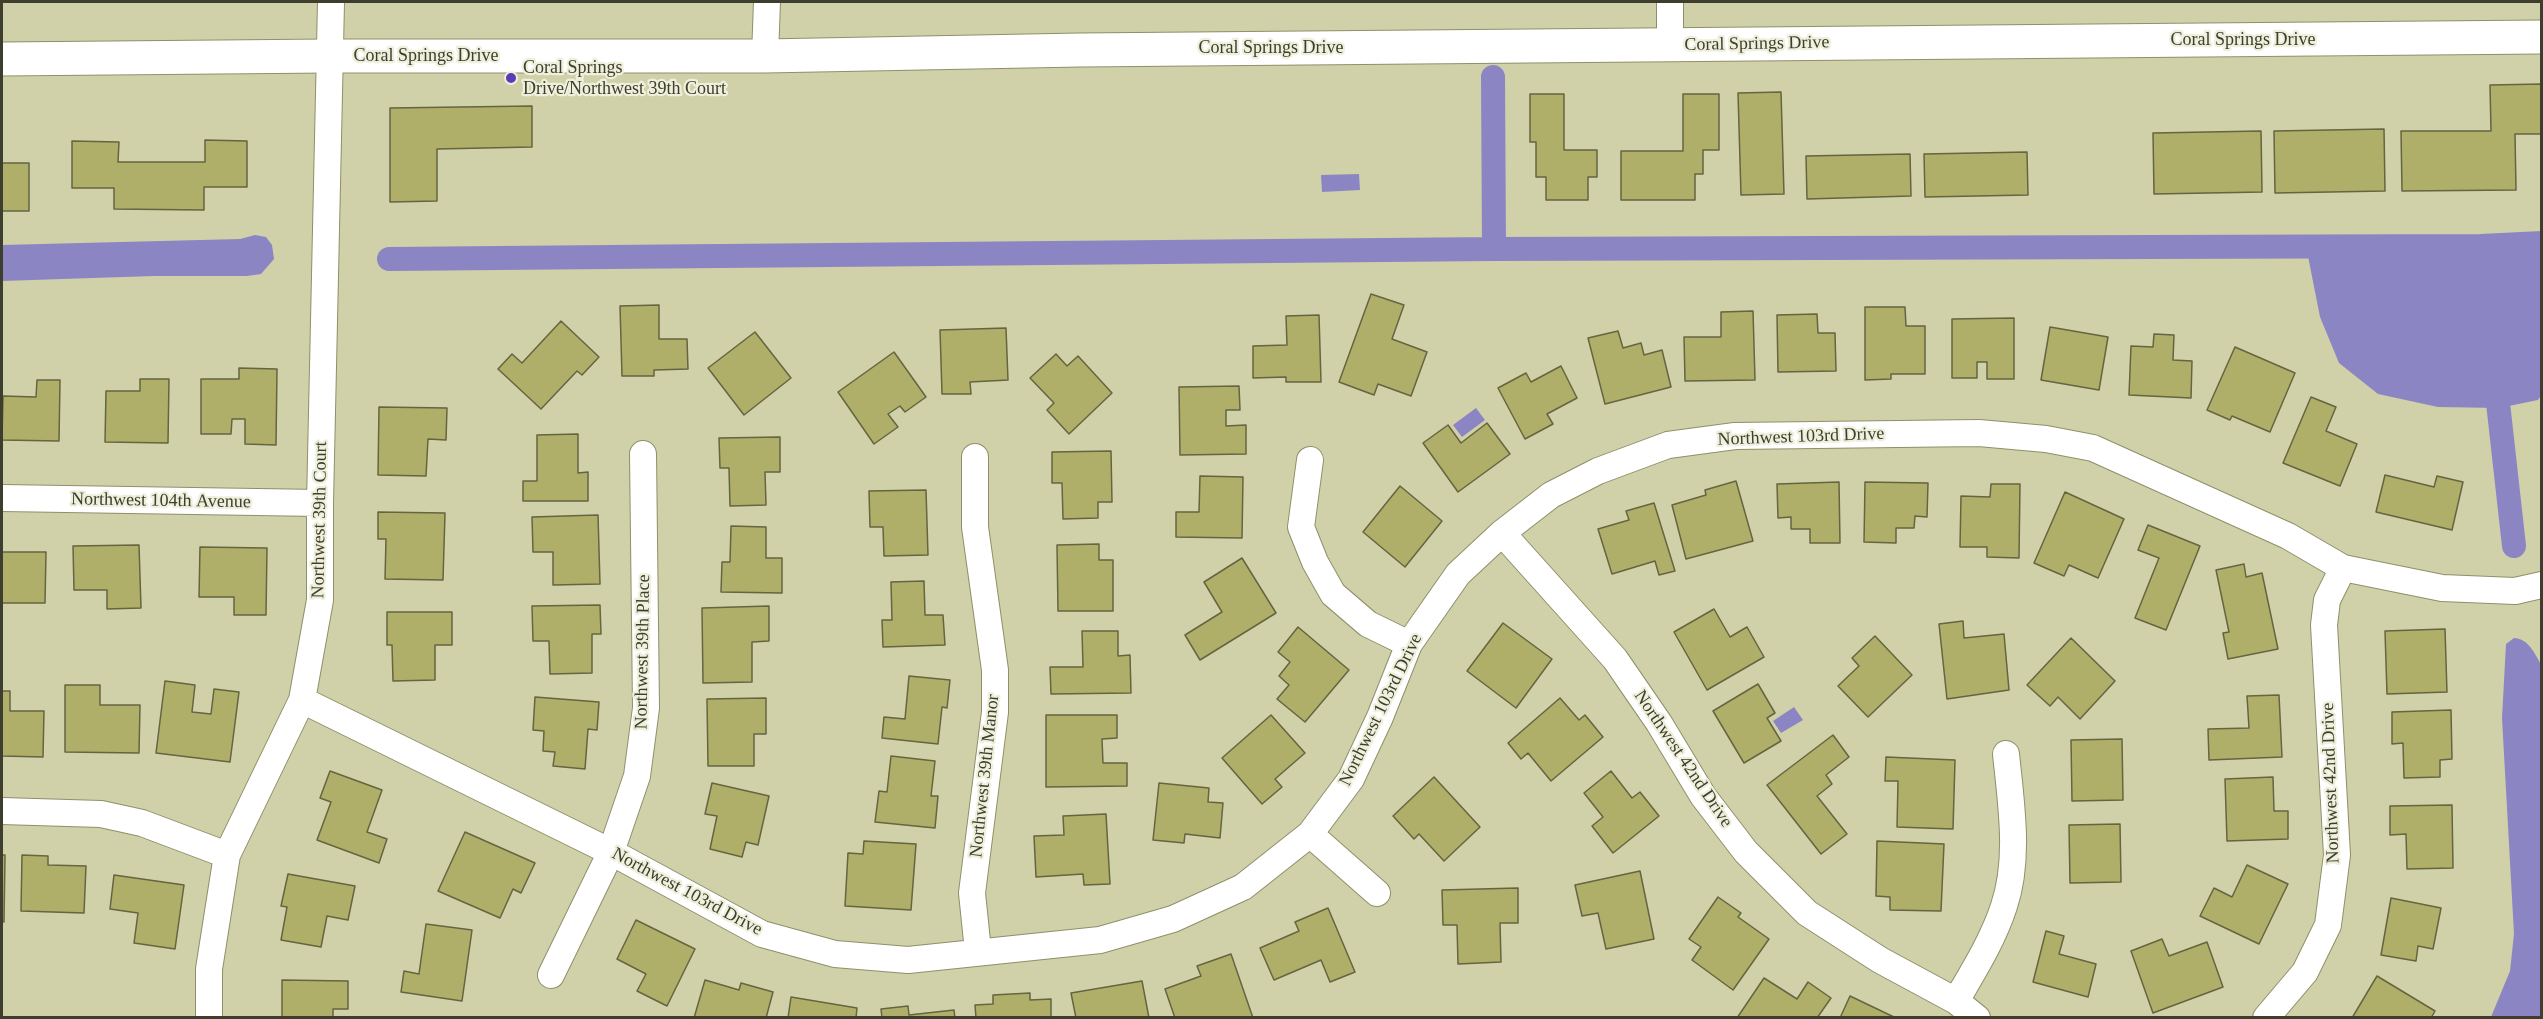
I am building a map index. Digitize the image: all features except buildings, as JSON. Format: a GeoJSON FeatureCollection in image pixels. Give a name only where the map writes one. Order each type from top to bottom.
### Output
{"type":"FeatureCollection","features":[{"type":"Feature","properties":{"kind":"main road","name":"Coral Springs Drive"},"geometry":{"type":"LineString","coordinates":[[2,59],[765,56],[1091,50],[2541,37]]}},
{"type":"Feature","properties":{"kind":"street","name":"Northwest 39th Court"},"geometry":{"type":"LineString","coordinates":[[208,1017],[209,969],[227,855],[302,700],[320,600],[328,56],[331,2]]}},
{"type":"Feature","properties":{"kind":"street"},"geometry":{"type":"LineString","coordinates":[[765,56],[767,2]]}},
{"type":"Feature","properties":{"kind":"street"},"geometry":{"type":"LineString","coordinates":[[1670,2],[1670,45]]}},
{"type":"Feature","properties":{"kind":"street","name":"Northwest 103rd Drive"},"geometry":{"type":"LineString","coordinates":[[302,700],[611,852],[762,934],[835,954],[908,960],[1100,940],[1173,919],[1243,887],[1310,834],[1350,779],[1380,717],[1409,644],[1458,574],[1502,533],[1551,495],[1598,471],[1668,445],[1735,436],[1979,433],[2046,439],[2093,448],[2288,536],[2343,568],[2442,588],[2515,591],[2541,585]]}},
{"type":"Feature","properties":{"kind":"street","name":"Northwest 39th Place"},"geometry":{"type":"LineString","coordinates":[[551,975],[611,852],[637,776],[646,708],[643,454]]}},
{"type":"Feature","properties":{"kind":"street","name":"Northwest 39th Manor"},"geometry":{"type":"LineString","coordinates":[[975,457],[975,527],[995,670],[995,711],[972,893],[978,951]]}},
{"type":"Feature","properties":{"kind":"street"},"geometry":{"type":"LineString","coordinates":[[1310,459],[1301,527],[1315,562],[1333,594],[1368,624],[1409,644]]}},
{"type":"Feature","properties":{"kind":"street","name":"Northwest 104th Avenue"},"geometry":{"type":"LineString","coordinates":[[2,498],[320,504]]}},
{"type":"Feature","properties":{"kind":"street","name":"Northwest 42nd Drive"},"geometry":{"type":"LineString","coordinates":[[1502,533],[1615,659],[1659,723],[1703,796],[1746,852],[1808,913],[1880,960],[1956,1001],[1977,1017]]}},
{"type":"Feature","properties":{"kind":"street","name":"Northwest 42nd Drive"},"geometry":{"type":"LineString","coordinates":[[2266,1017],[2305,972],[2328,925],[2337,855],[2324,625],[2327,600],[2343,568]]}},
{"type":"Feature","properties":{"kind":"street"},"geometry":{"type":"LineString","coordinates":[[1956,1001],[1988,946],[2005,904],[2011,867],[2013,818],[2006,754]]}},
{"type":"Feature","properties":{"kind":"street"},"geometry":{"type":"LineString","coordinates":[[2,811],[101,814],[142,823],[227,855]]}},
{"type":"Feature","properties":{"kind":"street"},"geometry":{"type":"LineString","coordinates":[[1310,834],[1377,893]]}},
{"type":"Feature","properties":{"kind":"shaded area"},"geometry":{"type":"Polygon","coordinates":[[[1359,174],[1360,190],[1322,192],[1321,175],[1359,174]]]}},
{"type":"Feature","properties":{"kind":"shaded area"},"geometry":{"type":"Polygon","coordinates":[[[255,235],[266,237],[272,245],[274,259],[261,274],[2,281],[2,245],[240,239],[255,235]]]}},
{"type":"Feature","properties":{"kind":"shaded area"},"geometry":{"type":"Polygon","coordinates":[[[2541,243],[2542,394],[2538,400],[2499,408],[2438,407],[2378,394],[2339,363],[2320,317],[2306,246],[2481,246],[2541,243]]]}},
{"type":"Feature","properties":{"kind":"shaded area"},"geometry":{"type":"Polygon","coordinates":[[[1476,408],[1485,420],[1462,437],[1453,425],[1476,408]]]}},
{"type":"Feature","properties":{"kind":"shaded area"},"geometry":{"type":"Polygon","coordinates":[[[2514,638],[2524,641],[2541,664],[2541,1017],[2491,1017],[2510,971],[2514,934],[2502,718],[2506,644],[2514,638]]]}},
{"type":"Feature","properties":{"kind":"shaded area"},"geometry":{"type":"Polygon","coordinates":[[[1794,707],[1803,720],[1781,733],[1773,721],[1794,707]]]}},
{"type":"Feature","properties":{"kind":"waterway"},"geometry":{"type":"LineString","coordinates":[[1493,77],[1494,249]]}},
{"type":"Feature","properties":{"kind":"waterway"},"geometry":{"type":"LineString","coordinates":[[389,259],[1494,249],[2481,246],[2542,243]]}},
{"type":"Feature","properties":{"kind":"waterway"},"geometry":{"type":"LineString","coordinates":[[2495,376],[2514,546]]}},
{"type":"Feature","properties":{"kind":"place","name":"Coral Springs Drive/Northwest 39th Court"},"geometry":{"type":"Point","coordinates":[511,78]}}]}
